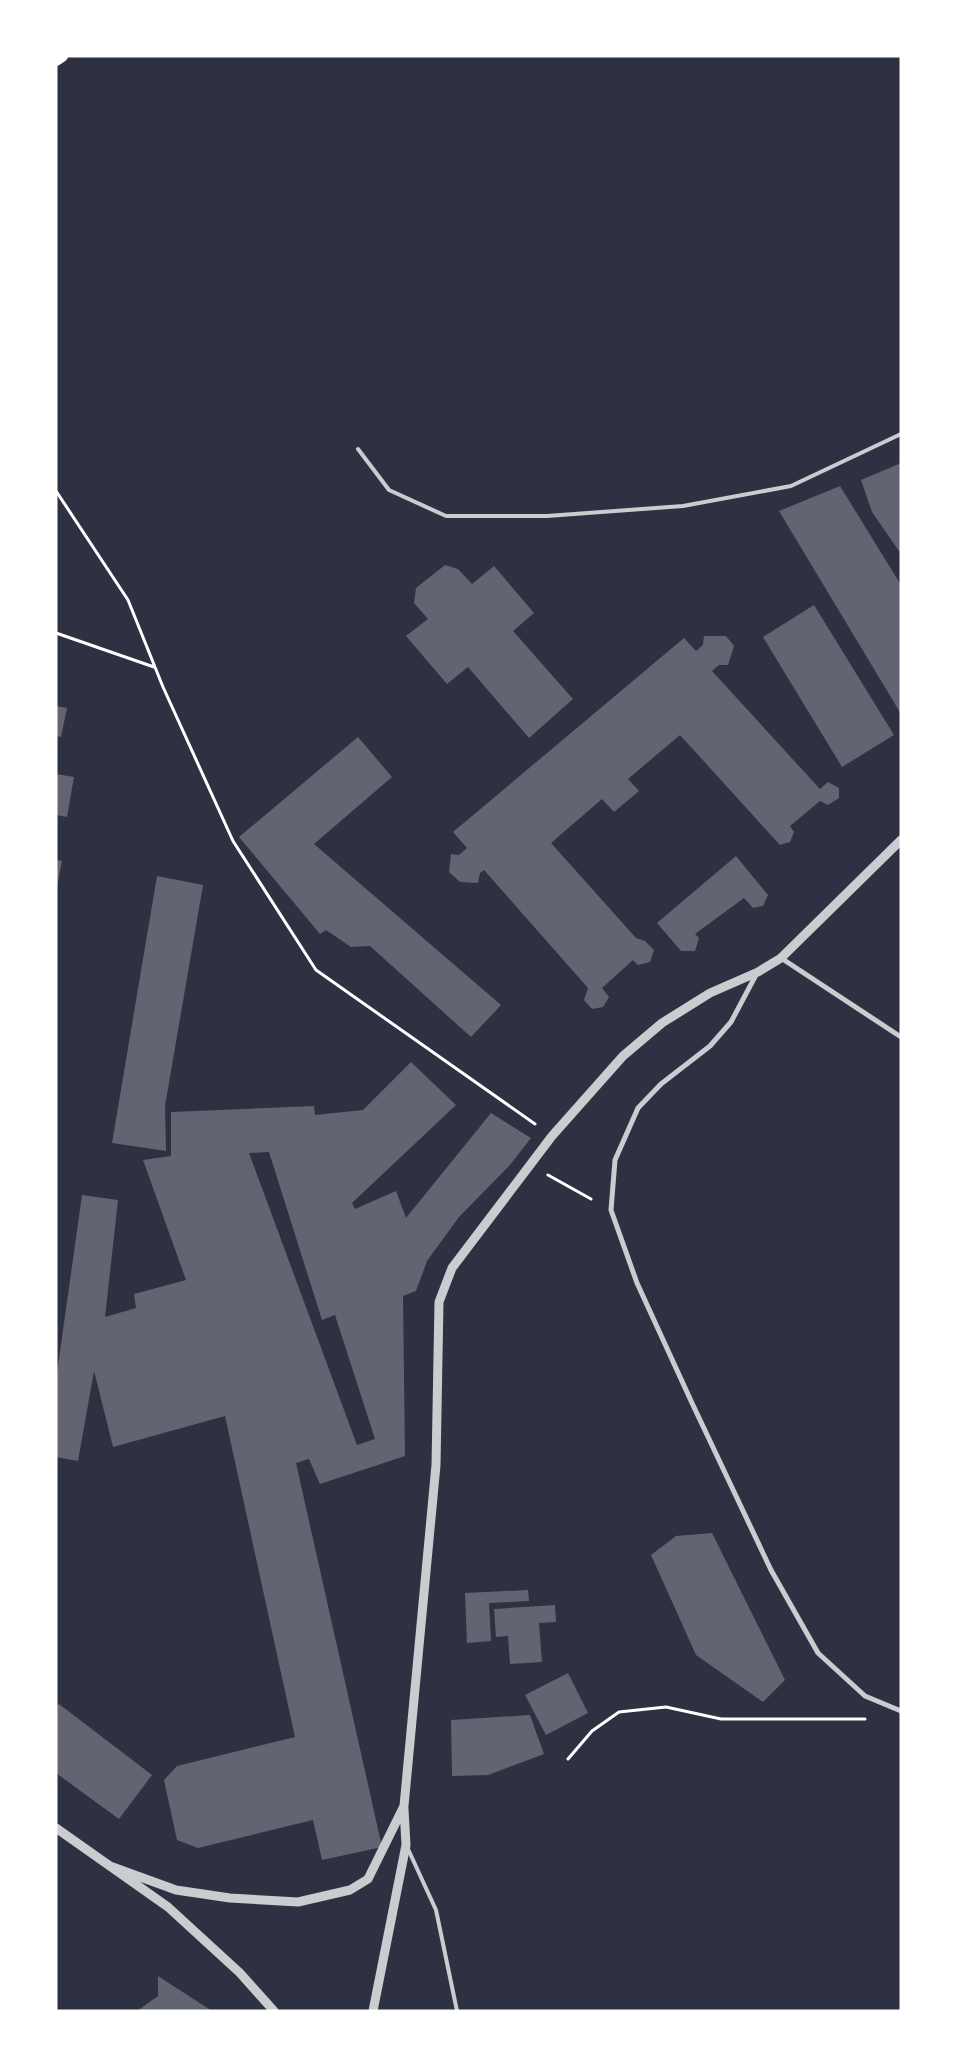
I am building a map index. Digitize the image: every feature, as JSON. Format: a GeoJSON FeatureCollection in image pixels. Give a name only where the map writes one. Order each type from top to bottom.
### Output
{"type":"FeatureCollection","features":[{"type":"Feature","properties":{"kind":"main road"},"geometry":{"type":"LineString","coordinates":[[56,60],[62,56]]}},
{"type":"Feature","properties":{"kind":"street"},"geometry":{"type":"LineString","coordinates":[[373,2011],[406,1845],[404,1806],[436,1465],[439,1302],[452,1268],[552,1136],[624,1056],[662,1023],[710,993],[758,972],[781,958],[901,840]]}},
{"type":"Feature","properties":{"kind":"street"},"geometry":{"type":"LineString","coordinates":[[781,958],[901,1037]]}},
{"type":"Feature","properties":{"kind":"street"},"geometry":{"type":"LineString","coordinates":[[758,972],[730,1022],[710,1046],[661,1084],[638,1108],[615,1160],[611,1210],[637,1283],[692,1404],[771,1570],[818,1653],[865,1696],[901,1711]]}},
{"type":"Feature","properties":{"kind":"street"},"geometry":{"type":"LineString","coordinates":[[110,1866],[176,1890],[230,1898],[298,1902],[350,1890],[368,1879],[404,1806]]}},
{"type":"Feature","properties":{"kind":"street"},"geometry":{"type":"LineString","coordinates":[[56,1828],[168,1907],[240,1973],[274,2011]]}},
{"type":"Feature","properties":{"kind":"lane"},"geometry":{"type":"LineString","coordinates":[[358,449],[389,490],[446,516],[546,516],[683,506],[791,486],[901,434]]}},
{"type":"Feature","properties":{"kind":"lane"},"geometry":{"type":"LineString","coordinates":[[406,1845],[436,1910],[457,2011]]}},
{"type":"Feature","properties":{"kind":"path"},"geometry":{"type":"LineString","coordinates":[[56,491],[128,600],[155,667],[233,841],[316,970],[552,1136]]}},
{"type":"Feature","properties":{"kind":"path"},"geometry":{"type":"LineString","coordinates":[[56,633],[155,667]]}},
{"type":"Feature","properties":{"kind":"path"},"geometry":{"type":"LineString","coordinates":[[530,1165],[611,1210]]}},
{"type":"Feature","properties":{"kind":"path"},"geometry":{"type":"LineString","coordinates":[[568,1759],[592,1731],[619,1712],[666,1707],[721,1719],[874,1720]]}},
{"type":"Feature","properties":{"kind":"building"},"geometry":{"type":"Polygon","coordinates":[[[901,463],[901,554],[872,512],[861,480],[901,463]]]}},
{"type":"Feature","properties":{"kind":"building"},"geometry":{"type":"Polygon","coordinates":[[[840,486],[901,585],[901,714],[779,511],[840,486]]]}},
{"type":"Feature","properties":{"kind":"building"},"geometry":{"type":"Polygon","coordinates":[[[445,565],[458,569],[472,584],[494,566],[534,613],[513,631],[573,699],[529,738],[468,667],[447,684],[406,636],[428,619],[414,603],[416,588],[445,565]]]}},
{"type":"Feature","properties":{"kind":"building"},"geometry":{"type":"Polygon","coordinates":[[[814,605],[894,735],[842,767],[763,637],[814,605]]]}},
{"type":"Feature","properties":{"kind":"building"},"geometry":{"type":"Polygon","coordinates":[[[704,636],[726,636],[734,646],[728,665],[719,665],[712,671],[820,789],[828,782],[839,788],[839,798],[828,805],[820,801],[790,826],[794,832],[790,842],[780,845],[680,735],[628,779],[639,791],[614,812],[602,799],[551,843],[636,938],[645,941],[654,950],[650,962],[638,965],[633,960],[602,988],[609,997],[603,1007],[592,1009],[584,1000],[588,988],[484,870],[480,873],[478,883],[460,882],[449,872],[451,854],[459,855],[467,848],[453,832],[684,638],[696,651],[703,645],[704,636]]]}},
{"type":"Feature","properties":{"kind":"building"},"geometry":{"type":"Polygon","coordinates":[[[56,706],[67,708],[61,737],[56,736],[56,706]]]}},
{"type":"Feature","properties":{"kind":"building"},"geometry":{"type":"Polygon","coordinates":[[[358,737],[392,777],[314,844],[501,1005],[471,1037],[370,946],[351,947],[326,930],[320,934],[239,837],[358,737]]]}},
{"type":"Feature","properties":{"kind":"building"},"geometry":{"type":"Polygon","coordinates":[[[56,774],[74,777],[67,817],[56,815],[56,774]]]}},
{"type":"Feature","properties":{"kind":"building"},"geometry":{"type":"Polygon","coordinates":[[[736,856],[768,895],[763,906],[753,908],[744,898],[695,934],[699,938],[695,951],[681,951],[657,923],[736,856]]]}},
{"type":"Feature","properties":{"kind":"building"},"geometry":{"type":"Polygon","coordinates":[[[56,860],[62,861],[57,887],[56,887],[56,860]]]}},
{"type":"Feature","properties":{"kind":"building"},"geometry":{"type":"Polygon","coordinates":[[[157,876],[203,885],[165,1106],[166,1151],[112,1143],[157,876]]]}},
{"type":"Feature","properties":{"kind":"building"},"geometry":{"type":"Polygon","coordinates":[[[411,1062],[456,1105],[352,1203],[355,1209],[396,1191],[406,1218],[491,1113],[531,1138],[510,1165],[459,1217],[427,1261],[416,1291],[403,1296],[405,1456],[320,1484],[309,1459],[296,1463],[382,1847],[322,1860],[313,1820],[198,1848],[177,1840],[164,1780],[177,1766],[295,1737],[225,1416],[113,1447],[94,1371],[78,1461],[56,1457],[56,1380],[82,1195],[118,1200],[105,1317],[136,1308],[134,1294],[186,1280],[143,1160],[171,1156],[171,1112],[314,1106],[315,1115],[363,1110],[411,1062]],[[269,1152],[249,1153],[357,1445],[375,1439],[335,1315],[322,1320],[269,1152]]]}},
{"type":"Feature","properties":{"kind":"building"},"geometry":{"type":"Polygon","coordinates":[[[712,1533],[785,1680],[763,1702],[696,1655],[651,1555],[676,1536],[712,1533]]]}},
{"type":"Feature","properties":{"kind":"building"},"geometry":{"type":"Polygon","coordinates":[[[528,1590],[529,1601],[489,1603],[491,1641],[467,1643],[465,1593],[528,1590]]]}},
{"type":"Feature","properties":{"kind":"building"},"geometry":{"type":"Polygon","coordinates":[[[555,1605],[556,1622],[539,1623],[542,1662],[510,1664],[508,1636],[496,1637],[494,1609],[555,1605]]]}},
{"type":"Feature","properties":{"kind":"building"},"geometry":{"type":"Polygon","coordinates":[[[568,1673],[588,1713],[546,1735],[525,1695],[568,1673]]]}},
{"type":"Feature","properties":{"kind":"building"},"geometry":{"type":"Polygon","coordinates":[[[59,1704],[152,1775],[119,1819],[56,1773],[56,1707],[59,1704]]]}},
{"type":"Feature","properties":{"kind":"building"},"geometry":{"type":"Polygon","coordinates":[[[530,1715],[544,1754],[488,1775],[452,1776],[451,1720],[530,1715]]]}},
{"type":"Feature","properties":{"kind":"building"},"geometry":{"type":"Polygon","coordinates":[[[158,1976],[212,2011],[137,2011],[158,1996],[158,1976]]]}}]}
